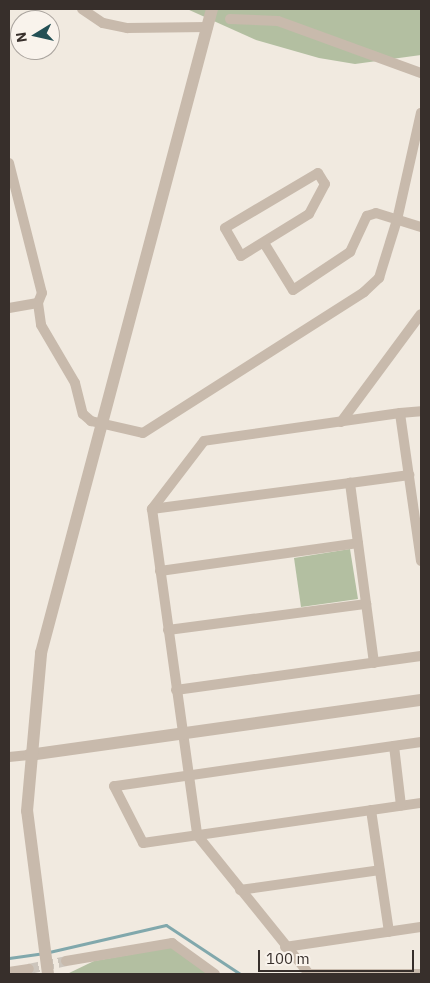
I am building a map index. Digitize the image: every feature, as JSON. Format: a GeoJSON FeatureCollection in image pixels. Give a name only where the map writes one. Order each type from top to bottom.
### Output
{"type":"FeatureCollection","features":[{"type":"Feature","properties":{"kind":"street"},"geometry":{"type":"LineString","coordinates":[[82,9],[104,23],[128,28],[208,27]]}},
{"type":"Feature","properties":{"kind":"street"},"geometry":{"type":"LineString","coordinates":[[48,974],[30,856],[29,755],[41,653],[212,9]]}},
{"type":"Feature","properties":{"kind":"street"},"geometry":{"type":"LineString","coordinates":[[230,18],[278,21],[421,73]]}},
{"type":"Feature","properties":{"kind":"street"},"geometry":{"type":"LineString","coordinates":[[9,164],[42,293],[38,303],[41,325],[75,383],[83,414],[101,424],[143,433],[364,292],[379,278],[397,220],[421,113]]}},
{"type":"Feature","properties":{"kind":"street"},"geometry":{"type":"LineString","coordinates":[[318,173],[325,184],[310,214],[264,243],[241,256],[225,228],[318,173]]}},
{"type":"Feature","properties":{"kind":"street"},"geometry":{"type":"LineString","coordinates":[[264,243],[293,290],[350,252],[367,216],[376,213],[421,227]]}},
{"type":"Feature","properties":{"kind":"street"},"geometry":{"type":"LineString","coordinates":[[9,308],[38,303]]}},
{"type":"Feature","properties":{"kind":"street"},"geometry":{"type":"LineString","coordinates":[[341,422],[421,314]]}},
{"type":"Feature","properties":{"kind":"street"},"geometry":{"type":"LineString","coordinates":[[421,410],[204,441],[152,509],[197,835],[285,947],[309,974],[421,974]]}},
{"type":"Feature","properties":{"kind":"street"},"geometry":{"type":"LineString","coordinates":[[400,413],[421,561]]}},
{"type":"Feature","properties":{"kind":"street"},"geometry":{"type":"LineString","coordinates":[[152,509],[409,475]]}},
{"type":"Feature","properties":{"kind":"street"},"geometry":{"type":"LineString","coordinates":[[350,483],[374,662]]}},
{"type":"Feature","properties":{"kind":"street"},"geometry":{"type":"LineString","coordinates":[[160,571],[358,543]]}},
{"type":"Feature","properties":{"kind":"street"},"geometry":{"type":"LineString","coordinates":[[168,630],[366,604]]}},
{"type":"Feature","properties":{"kind":"street"},"geometry":{"type":"LineString","coordinates":[[176,690],[421,656]]}},
{"type":"Feature","properties":{"kind":"street"},"geometry":{"type":"LineString","coordinates":[[9,757],[421,700]]}},
{"type":"Feature","properties":{"kind":"street"},"geometry":{"type":"LineString","coordinates":[[421,742],[114,786],[143,843],[421,804]]}},
{"type":"Feature","properties":{"kind":"street"},"geometry":{"type":"LineString","coordinates":[[394,746],[401,806]]}},
{"type":"Feature","properties":{"kind":"street"},"geometry":{"type":"LineString","coordinates":[[371,810],[389,932]]}},
{"type":"Feature","properties":{"kind":"street"},"geometry":{"type":"LineString","coordinates":[[240,890],[380,870]]}},
{"type":"Feature","properties":{"kind":"street"},"geometry":{"type":"LineString","coordinates":[[285,947],[421,927]]}},
{"type":"Feature","properties":{"kind":"street"},"geometry":{"type":"LineString","coordinates":[[66,961],[172,943],[215,974]]}},
{"type":"Feature","properties":{"kind":"street"},"geometry":{"type":"LineString","coordinates":[[9,972],[29,969]]}},
{"type":"Feature","properties":{"kind":"green space"},"geometry":{"type":"Polygon","coordinates":[[[187,9],[421,9],[421,55],[355,64],[319,58],[256,40],[187,9]]]}},
{"type":"Feature","properties":{"kind":"green space"},"geometry":{"type":"Polygon","coordinates":[[[350,549],[358,599],[301,607],[294,558],[350,549]]]}},
{"type":"Feature","properties":{"kind":"green space"},"geometry":{"type":"Polygon","coordinates":[[[173,947],[211,974],[67,974],[94,961],[173,947]]]}},
{"type":"Feature","properties":{"kind":"waterway"},"geometry":{"type":"LineString","coordinates":[[49,952],[166,925],[240,974]]}},
{"type":"Feature","properties":{"kind":"waterway"},"geometry":{"type":"LineString","coordinates":[[9,958],[43,953]]}},
{"type":"Feature","properties":{"kind":"tunnel"},"geometry":{"type":"LineString","coordinates":[[29,969],[66,961]]}}]}
